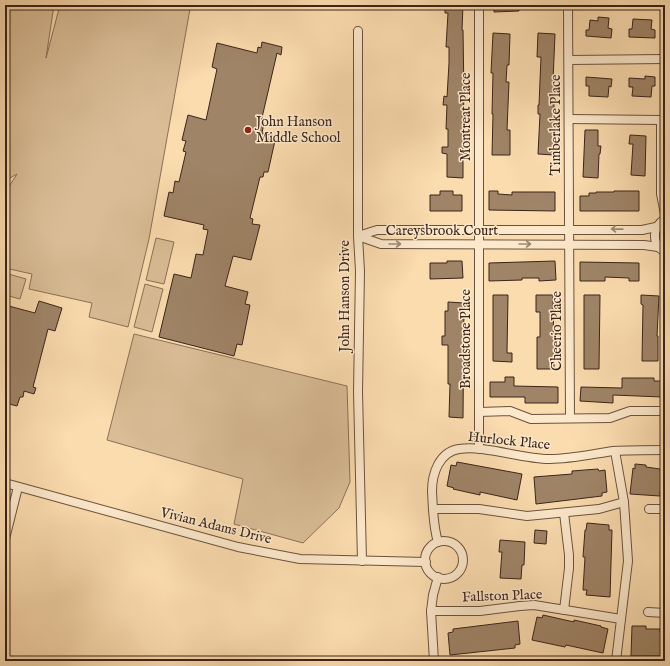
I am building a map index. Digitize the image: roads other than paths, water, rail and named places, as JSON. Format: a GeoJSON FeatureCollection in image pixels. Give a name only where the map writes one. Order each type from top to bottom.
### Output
{"type":"FeatureCollection","features":[{"type":"Feature","properties":{"kind":"street","name":"Montreat Place"},"geometry":{"type":"LineString","coordinates":[[479,5],[479,230]]}},
{"type":"Feature","properties":{"kind":"street","name":"Timberlake Place"},"geometry":{"type":"LineString","coordinates":[[568,5],[570,244]]}},
{"type":"Feature","properties":{"kind":"street","name":"John Hanson Drive"},"geometry":{"type":"LineString","coordinates":[[358,31],[358,236],[360,272],[358,392],[362,561]]}},
{"type":"Feature","properties":{"kind":"street"},"geometry":{"type":"LineString","coordinates":[[569,60],[665,59]]}},
{"type":"Feature","properties":{"kind":"street"},"geometry":{"type":"LineString","coordinates":[[569,119],[661,120],[661,194],[665,214]]}},
{"type":"Feature","properties":{"kind":"street"},"geometry":{"type":"LineString","coordinates":[[662,250],[654,236],[656,227],[665,219]]}},
{"type":"Feature","properties":{"kind":"street","name":"Careysbrook Court"},"geometry":{"type":"LineString","coordinates":[[358,236],[377,230],[642,230],[656,227]]}},
{"type":"Feature","properties":{"kind":"street","name":"Broadstone Place"},"geometry":{"type":"LineString","coordinates":[[479,230],[479,448]]}},
{"type":"Feature","properties":{"kind":"street","name":"Careysbrook Court"},"geometry":{"type":"LineString","coordinates":[[358,236],[381,244],[644,245],[662,250]]}},
{"type":"Feature","properties":{"kind":"street","name":"Cheerio Place"},"geometry":{"type":"LineString","coordinates":[[570,244],[570,418]]}},
{"type":"Feature","properties":{"kind":"street"},"geometry":{"type":"LineString","coordinates":[[480,412],[510,411],[531,419],[610,418],[630,411],[665,411]]}},
{"type":"Feature","properties":{"kind":"street","name":"Hurlock Place"},"geometry":{"type":"LineString","coordinates":[[438,542],[434,528],[433,509],[432,484],[435,470],[443,456],[458,449],[479,448],[530,458],[551,459],[615,451],[665,450]]}},
{"type":"Feature","properties":{"kind":"street"},"geometry":{"type":"LineString","coordinates":[[615,451],[624,502],[628,561],[616,661]]}},
{"type":"Feature","properties":{"kind":"street","name":"Vivian Adams Drive"},"geometry":{"type":"LineString","coordinates":[[5,483],[238,547],[300,559],[426,562]]}},
{"type":"Feature","properties":{"kind":"street"},"geometry":{"type":"LineString","coordinates":[[5,538],[18,487]]}},
{"type":"Feature","properties":{"kind":"street"},"geometry":{"type":"LineString","coordinates":[[433,509],[479,509],[527,516],[599,509],[624,502]]}},
{"type":"Feature","properties":{"kind":"street"},"geometry":{"type":"LineString","coordinates":[[649,509],[665,509]]}},
{"type":"Feature","properties":{"kind":"street"},"geometry":{"type":"LineString","coordinates":[[564,513],[569,562],[564,610]]}},
{"type":"Feature","properties":{"kind":"street"},"geometry":{"type":"LineString","coordinates":[[438,542],[447,542],[455,545],[462,554],[463,560],[460,570],[456,575],[447,578],[438,577],[430,571],[426,562],[426,556],[429,550],[438,542]]}},
{"type":"Feature","properties":{"kind":"street"},"geometry":{"type":"LineString","coordinates":[[434,661],[431,611],[433,595],[438,577]]}},
{"type":"Feature","properties":{"kind":"street","name":"Fallston Place"},"geometry":{"type":"LineString","coordinates":[[431,611],[480,611],[534,605],[621,619]]}},
{"type":"Feature","properties":{"kind":"street"},"geometry":{"type":"LineString","coordinates":[[648,612],[665,612]]}},
{"type":"Feature","properties":{"kind":"place","name":"John Hanson Middle School"},"geometry":{"type":"Point","coordinates":[248,130]}}]}
